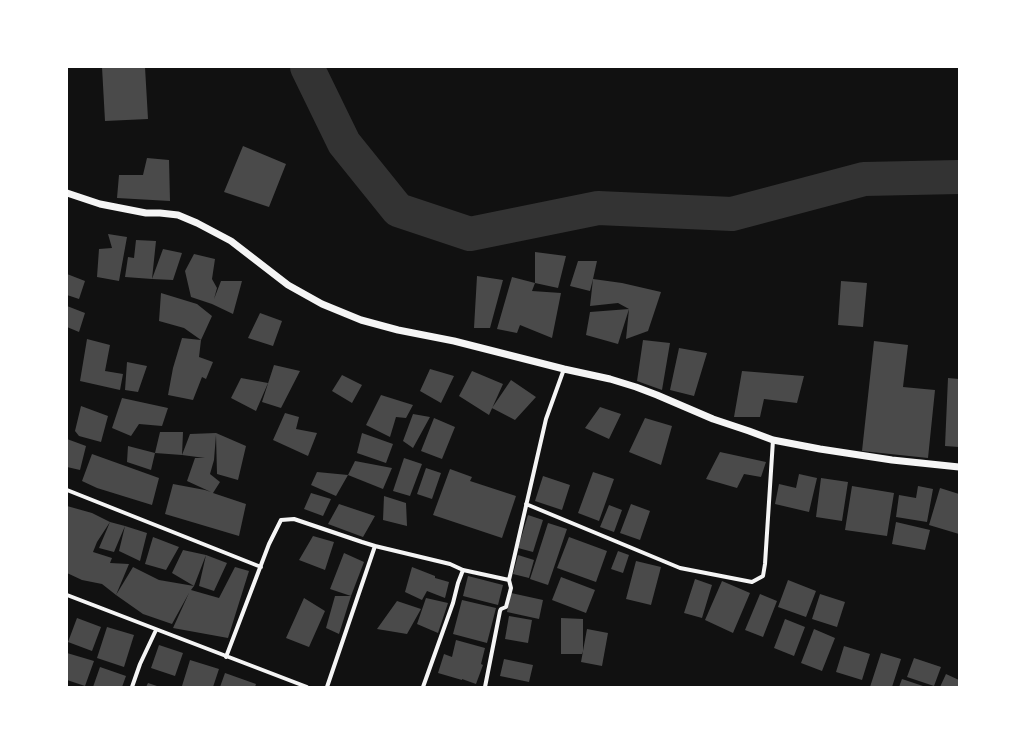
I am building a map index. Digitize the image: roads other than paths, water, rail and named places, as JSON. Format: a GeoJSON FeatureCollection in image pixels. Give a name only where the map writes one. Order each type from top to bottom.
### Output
{"type":"FeatureCollection","features":[{"type":"Feature","properties":{"kind":"street"},"geometry":{"type":"LineString","coordinates":[[67,193],[100,204],[126,210],[178,215],[197,223],[231,241],[288,285],[322,304],[361,320],[610,379],[658,395],[713,419],[773,440],[892,460],[959,467]]}},
{"type":"Feature","properties":{"kind":"street"},"geometry":{"type":"LineString","coordinates":[[485,687],[500,612],[501,609],[506,606],[511,588],[508,580],[546,419],[564,369]]}},
{"type":"Feature","properties":{"kind":"street"},"geometry":{"type":"LineString","coordinates":[[526,504],[680,568],[752,582],[763,576],[765,564],[773,440]]}},
{"type":"Feature","properties":{"kind":"street"},"geometry":{"type":"LineString","coordinates":[[67,490],[261,567]]}},
{"type":"Feature","properties":{"kind":"street"},"geometry":{"type":"LineString","coordinates":[[226,657],[269,544],[281,520],[294,519],[375,546],[450,564],[463,570],[508,580]]}},
{"type":"Feature","properties":{"kind":"street"},"geometry":{"type":"LineString","coordinates":[[327,687],[375,546]]}},
{"type":"Feature","properties":{"kind":"street"},"geometry":{"type":"LineString","coordinates":[[423,687],[453,603],[463,570]]}},
{"type":"Feature","properties":{"kind":"street"},"geometry":{"type":"LineString","coordinates":[[67,596],[308,687]]}},
{"type":"Feature","properties":{"kind":"street"},"geometry":{"type":"LineString","coordinates":[[132,687],[140,664],[156,630]]}},
{"type":"Feature","properties":{"kind":"waterway"},"geometry":{"type":"LineString","coordinates":[[307,67],[344,143],[398,210],[470,234],[598,208],[732,214],[864,179],[959,177]]}}]}
